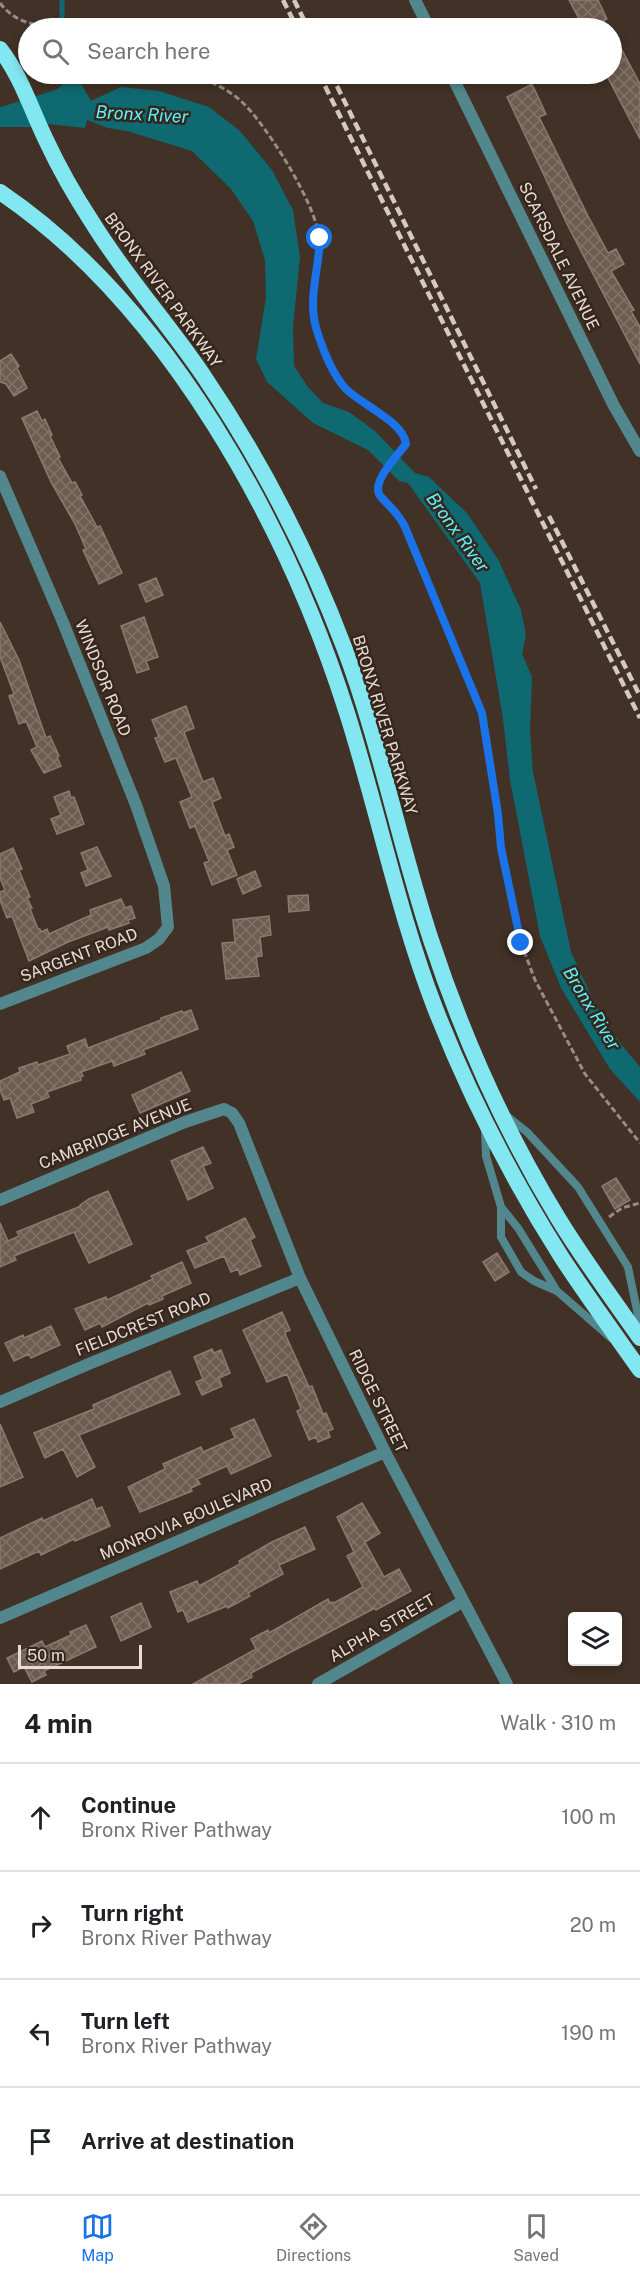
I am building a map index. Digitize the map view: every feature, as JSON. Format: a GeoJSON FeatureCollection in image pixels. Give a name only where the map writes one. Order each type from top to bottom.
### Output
{"type":"FeatureCollection","features":[{"type":"Feature","properties":{"kind":"highway","name":"BRONX RIVER PARKWAY"},"geometry":{"type":"LineString","coordinates":[[0,49],[18,79]]}},
{"type":"Feature","properties":{"kind":"highway","name":"BRONX RIVER PARKWAY"},"geometry":{"type":"LineString","coordinates":[[20,84],[67,181],[94,227],[220,401],[267,481],[309,563],[345,648],[364,706],[414,885],[441,970],[464,1029],[500,1110],[558,1218],[640,1338]]}},
{"type":"Feature","properties":{"kind":"highway","name":"BRONX RIVER PARKWAY"},"geometry":{"type":"LineString","coordinates":[[0,192],[30,213],[72,248],[136,316],[173,363],[206,413],[267,520],[298,584],[329,658],[354,736],[397,895],[436,1010],[484,1119],[546,1232],[640,1370]]}},
{"type":"Feature","properties":{"kind":"street"},"geometry":{"type":"LineString","coordinates":[[415,0],[424,18]]}},
{"type":"Feature","properties":{"kind":"street","name":"SCARSDALE AVENUE"},"geometry":{"type":"LineString","coordinates":[[456,84],[614,406],[640,451]]}},
{"type":"Feature","properties":{"kind":"street","name":"WINDSOR ROAD"},"geometry":{"type":"LineString","coordinates":[[0,476],[62,620],[136,805],[164,886],[165,896]]}},
{"type":"Feature","properties":{"kind":"street","name":"SARGENT ROAD"},"geometry":{"type":"LineString","coordinates":[[0,1004],[146,948],[159,939],[168,927],[165,896]]}},
{"type":"Feature","properties":{"kind":"street","name":"CAMBRIDGE AVENUE"},"geometry":{"type":"LineString","coordinates":[[0,1200],[185,1122],[224,1109],[232,1113],[239,1123]]}},
{"type":"Feature","properties":{"kind":"street","name":"RIDGE STREET"},"geometry":{"type":"LineString","coordinates":[[239,1123],[300,1278],[385,1452],[507,1684]]}},
{"type":"Feature","properties":{"kind":"street","name":"FIELDCREST ROAD"},"geometry":{"type":"LineString","coordinates":[[0,1402],[300,1278]]}},
{"type":"Feature","properties":{"kind":"street","name":"MONROVIA BOULEVARD"},"geometry":{"type":"LineString","coordinates":[[0,1618],[385,1452]]}},
{"type":"Feature","properties":{"kind":"street","name":"ALPHA STREET"},"geometry":{"type":"LineString","coordinates":[[318,1684],[462,1602]]}},
{"type":"Feature","properties":{"kind":"lane"},"geometry":{"type":"LineString","coordinates":[[500,1110],[527,1132],[578,1187],[628,1267],[640,1326]]}},
{"type":"Feature","properties":{"kind":"lane"},"geometry":{"type":"LineString","coordinates":[[484,1119],[486,1156],[501,1207],[501,1237],[521,1272],[534,1281],[557,1291]]}},
{"type":"Feature","properties":{"kind":"lane"},"geometry":{"type":"LineString","coordinates":[[501,1207],[518,1228],[557,1291],[628,1354]]}},
{"type":"Feature","properties":{"kind":"path"},"geometry":{"type":"LineString","coordinates":[[0,3],[18,20]]}},
{"type":"Feature","properties":{"kind":"path"},"geometry":{"type":"LineString","coordinates":[[214,84],[244,104],[265,130],[287,165],[317,223],[319,251],[313,305],[316,327],[322,346],[341,382],[363,403],[396,426],[405,438],[406,444],[377,485],[379,495],[399,514],[482,713],[504,865],[521,943],[535,980],[585,1074],[640,1143]]}},
{"type":"Feature","properties":{"kind":"path"},"geometry":{"type":"LineString","coordinates":[[601,1223],[622,1208],[640,1203]]}},
{"type":"Feature","properties":{"kind":"water","name":"Bronx River"},"geometry":{"type":"Polygon","coordinates":[[[63,84],[81,84],[91,101],[121,87],[159,91],[209,107],[240,131],[272,170],[293,210],[300,257],[293,327],[294,366],[308,387],[323,403],[349,412],[375,431],[415,473],[429,477],[467,513],[499,561],[521,610],[526,635],[522,654],[532,677],[530,731],[533,772],[571,952],[596,1006],[616,1038],[640,1067],[640,1102],[610,1069],[561,988],[540,936],[510,780],[503,719],[480,583],[408,483],[399,481],[368,450],[313,423],[267,382],[256,359],[266,297],[265,260],[253,221],[231,189],[192,151],[87,120],[85,128],[48,124],[29,127],[0,127],[0,107],[59,88],[63,84]]]}},
{"type":"Feature","properties":{"kind":"building"},"geometry":{"type":"Polygon","coordinates":[[[569,0],[598,0],[607,18],[579,18],[569,0]]]}},
{"type":"Feature","properties":{"kind":"building"},"geometry":{"type":"Polygon","coordinates":[[[622,50],[640,84],[640,139],[611,84],[622,84],[622,50]]]}},
{"type":"Feature","properties":{"kind":"building"},"geometry":{"type":"Polygon","coordinates":[[[532,84],[546,114],[539,117],[588,216],[608,253],[616,249],[624,264],[611,271],[634,310],[631,311],[640,327],[640,364],[568,226],[507,97],[532,84]]]}},
{"type":"Feature","properties":{"kind":"building"},"geometry":{"type":"Polygon","coordinates":[[[11,354],[19,366],[17,368],[27,388],[14,396],[6,384],[0,382],[0,361],[11,354]]]}},
{"type":"Feature","properties":{"kind":"building"},"geometry":{"type":"Polygon","coordinates":[[[37,411],[42,421],[45,419],[60,457],[58,458],[72,483],[75,482],[97,527],[100,526],[122,573],[99,584],[83,550],[86,549],[75,524],[51,482],[22,418],[37,411]]]}},
{"type":"Feature","properties":{"kind":"building"},"geometry":{"type":"Polygon","coordinates":[[[156,578],[163,595],[146,602],[139,585],[156,578]]]}},
{"type":"Feature","properties":{"kind":"building"},"geometry":{"type":"Polygon","coordinates":[[[144,617],[158,657],[146,661],[149,669],[137,673],[121,626],[144,617]]]}},
{"type":"Feature","properties":{"kind":"building"},"geometry":{"type":"Polygon","coordinates":[[[0,622],[19,660],[46,738],[50,736],[59,756],[57,757],[61,766],[44,773],[31,750],[37,747],[26,721],[19,724],[9,696],[14,694],[0,657],[0,622]]]}},
{"type":"Feature","properties":{"kind":"building"},"geometry":{"type":"Polygon","coordinates":[[[186,706],[194,728],[184,732],[203,782],[213,778],[221,798],[212,802],[225,836],[229,834],[234,847],[227,850],[237,875],[212,885],[204,863],[209,861],[195,826],[190,828],[180,802],[192,797],[176,758],[165,762],[155,738],[159,737],[152,720],[186,706]]]}},
{"type":"Feature","properties":{"kind":"building"},"geometry":{"type":"Polygon","coordinates":[[[69,791],[71,798],[74,797],[84,824],[57,834],[51,819],[61,815],[54,797],[69,791]]]}},
{"type":"Feature","properties":{"kind":"building"},"geometry":{"type":"Polygon","coordinates":[[[97,847],[111,876],[86,886],[81,873],[88,870],[81,853],[97,847]]]}},
{"type":"Feature","properties":{"kind":"building"},"geometry":{"type":"Polygon","coordinates":[[[13,848],[30,897],[27,898],[32,908],[30,909],[41,932],[47,929],[49,934],[91,915],[90,910],[121,899],[125,908],[131,906],[135,918],[128,920],[129,923],[109,930],[108,927],[68,942],[29,961],[12,916],[7,918],[0,900],[0,892],[5,890],[0,878],[0,854],[13,848]]]}},
{"type":"Feature","properties":{"kind":"building"},"geometry":{"type":"Polygon","coordinates":[[[255,871],[261,886],[243,894],[237,879],[255,871]]]}},
{"type":"Feature","properties":{"kind":"building"},"geometry":{"type":"Polygon","coordinates":[[[308,895],[309,910],[289,912],[288,896],[308,895]]]}},
{"type":"Feature","properties":{"kind":"building"},"geometry":{"type":"Polygon","coordinates":[[[269,916],[271,935],[260,937],[262,956],[256,957],[259,976],[226,979],[222,943],[235,942],[233,920],[269,916]]]}},
{"type":"Feature","properties":{"kind":"building"},"geometry":{"type":"Polygon","coordinates":[[[191,1010],[198,1029],[143,1050],[145,1054],[114,1066],[112,1061],[81,1072],[83,1076],[80,1077],[81,1080],[47,1092],[49,1097],[31,1104],[34,1112],[17,1118],[10,1098],[4,1100],[0,1081],[20,1072],[19,1068],[37,1062],[38,1065],[70,1054],[67,1046],[85,1039],[88,1048],[161,1020],[161,1018],[191,1010]]]}},
{"type":"Feature","properties":{"kind":"building"},"geometry":{"type":"Polygon","coordinates":[[[181,1072],[190,1091],[140,1113],[132,1095],[181,1072]]]}},
{"type":"Feature","properties":{"kind":"building"},"geometry":{"type":"Polygon","coordinates":[[[203,1147],[211,1163],[203,1166],[213,1188],[188,1200],[171,1161],[203,1147]]]}},
{"type":"Feature","properties":{"kind":"building"},"geometry":{"type":"Polygon","coordinates":[[[616,1178],[630,1200],[615,1209],[602,1186],[616,1178]]]}},
{"type":"Feature","properties":{"kind":"building"},"geometry":{"type":"Polygon","coordinates":[[[108,1191],[132,1244],[89,1263],[74,1232],[14,1256],[16,1260],[0,1267],[0,1223],[8,1241],[19,1236],[17,1232],[81,1206],[89,1199],[108,1191]]]}},
{"type":"Feature","properties":{"kind":"building"},"geometry":{"type":"Polygon","coordinates":[[[245,1218],[255,1237],[250,1240],[261,1266],[240,1275],[238,1269],[231,1272],[224,1256],[195,1268],[187,1251],[209,1242],[206,1237],[245,1218]]]}},
{"type":"Feature","properties":{"kind":"building"},"geometry":{"type":"Polygon","coordinates":[[[497,1253],[509,1272],[495,1281],[483,1262],[497,1253]]]}},
{"type":"Feature","properties":{"kind":"building"},"geometry":{"type":"Polygon","coordinates":[[[182,1262],[191,1283],[162,1296],[163,1299],[149,1305],[148,1303],[102,1327],[100,1323],[85,1330],[75,1309],[106,1297],[107,1300],[153,1279],[151,1276],[182,1262]]]}},
{"type":"Feature","properties":{"kind":"building"},"geometry":{"type":"Polygon","coordinates":[[[282,1312],[290,1330],[285,1332],[286,1336],[309,1387],[312,1386],[323,1414],[326,1413],[333,1429],[328,1431],[330,1437],[318,1442],[316,1437],[309,1440],[297,1411],[301,1409],[287,1374],[267,1382],[243,1330],[282,1312]]]}},
{"type":"Feature","properties":{"kind":"building"},"geometry":{"type":"Polygon","coordinates":[[[51,1326],[60,1345],[31,1358],[29,1354],[14,1361],[5,1343],[23,1335],[24,1338],[51,1326]]]}},
{"type":"Feature","properties":{"kind":"building"},"geometry":{"type":"Polygon","coordinates":[[[212,1349],[214,1353],[221,1350],[230,1373],[219,1378],[222,1386],[202,1395],[196,1382],[203,1379],[194,1357],[212,1349]]]}},
{"type":"Feature","properties":{"kind":"building"},"geometry":{"type":"Polygon","coordinates":[[[170,1371],[180,1394],[79,1435],[95,1467],[77,1477],[63,1449],[45,1458],[34,1433],[94,1409],[93,1405],[170,1371]]]}},
{"type":"Feature","properties":{"kind":"building"},"geometry":{"type":"Polygon","coordinates":[[[254,1419],[271,1456],[231,1474],[227,1466],[197,1479],[200,1484],[191,1488],[192,1491],[140,1512],[128,1487],[165,1469],[163,1464],[201,1447],[203,1452],[235,1438],[231,1429],[254,1419]]]}},
{"type":"Feature","properties":{"kind":"building"},"geometry":{"type":"Polygon","coordinates":[[[0,1424],[23,1477],[0,1487],[0,1424]]]}},
{"type":"Feature","properties":{"kind":"building"},"geometry":{"type":"Polygon","coordinates":[[[92,1499],[96,1509],[102,1507],[110,1526],[75,1541],[74,1539],[41,1555],[39,1551],[0,1569],[0,1538],[42,1518],[43,1521],[92,1499]]]}},
{"type":"Feature","properties":{"kind":"building"},"geometry":{"type":"Polygon","coordinates":[[[362,1503],[380,1533],[365,1542],[384,1577],[399,1569],[411,1591],[251,1673],[252,1677],[238,1684],[193,1684],[256,1649],[251,1639],[268,1630],[269,1633],[328,1599],[330,1603],[334,1603],[363,1587],[347,1556],[354,1552],[337,1517],[362,1503]]]}},
{"type":"Feature","properties":{"kind":"building"},"geometry":{"type":"Polygon","coordinates":[[[305,1527],[315,1549],[279,1565],[283,1574],[248,1593],[250,1596],[228,1608],[227,1606],[188,1622],[183,1610],[178,1612],[170,1592],[197,1581],[199,1586],[240,1564],[239,1561],[270,1543],[305,1527]]]}},
{"type":"Feature","properties":{"kind":"building"},"geometry":{"type":"Polygon","coordinates":[[[141,1603],[151,1627],[121,1641],[111,1617],[141,1603]]]}},
{"type":"Feature","properties":{"kind":"building"},"geometry":{"type":"Polygon","coordinates":[[[86,1625],[96,1647],[44,1671],[46,1675],[32,1682],[24,1667],[14,1672],[7,1658],[42,1641],[45,1647],[86,1625]]]}},
{"type":"Feature","properties":{"kind":"waterway"},"geometry":{"type":"LineString","coordinates":[[62,0],[62,18]]}},
{"type":"Feature","properties":{"kind":"railway"},"geometry":{"type":"LineString","coordinates":[[283,0],[292,18]]}},
{"type":"Feature","properties":{"kind":"railway"},"geometry":{"type":"LineString","coordinates":[[294,0],[303,18]]}},
{"type":"Feature","properties":{"kind":"railway"},"geometry":{"type":"LineString","coordinates":[[324,84],[640,718]]}},
{"type":"Feature","properties":{"kind":"railway"},"geometry":{"type":"LineString","coordinates":[[336,84],[536,489]]}},
{"type":"Feature","properties":{"kind":"railway"},"geometry":{"type":"LineString","coordinates":[[549,516],[640,696]]}},
{"type":"Feature","properties":{"kind":"route"},"geometry":{"type":"LineString","coordinates":[[320,238],[313,305],[316,327],[330,363],[347,390],[396,426],[405,438],[406,444],[380,479],[377,491],[399,514],[482,713],[501,848],[521,943]]}}]}
